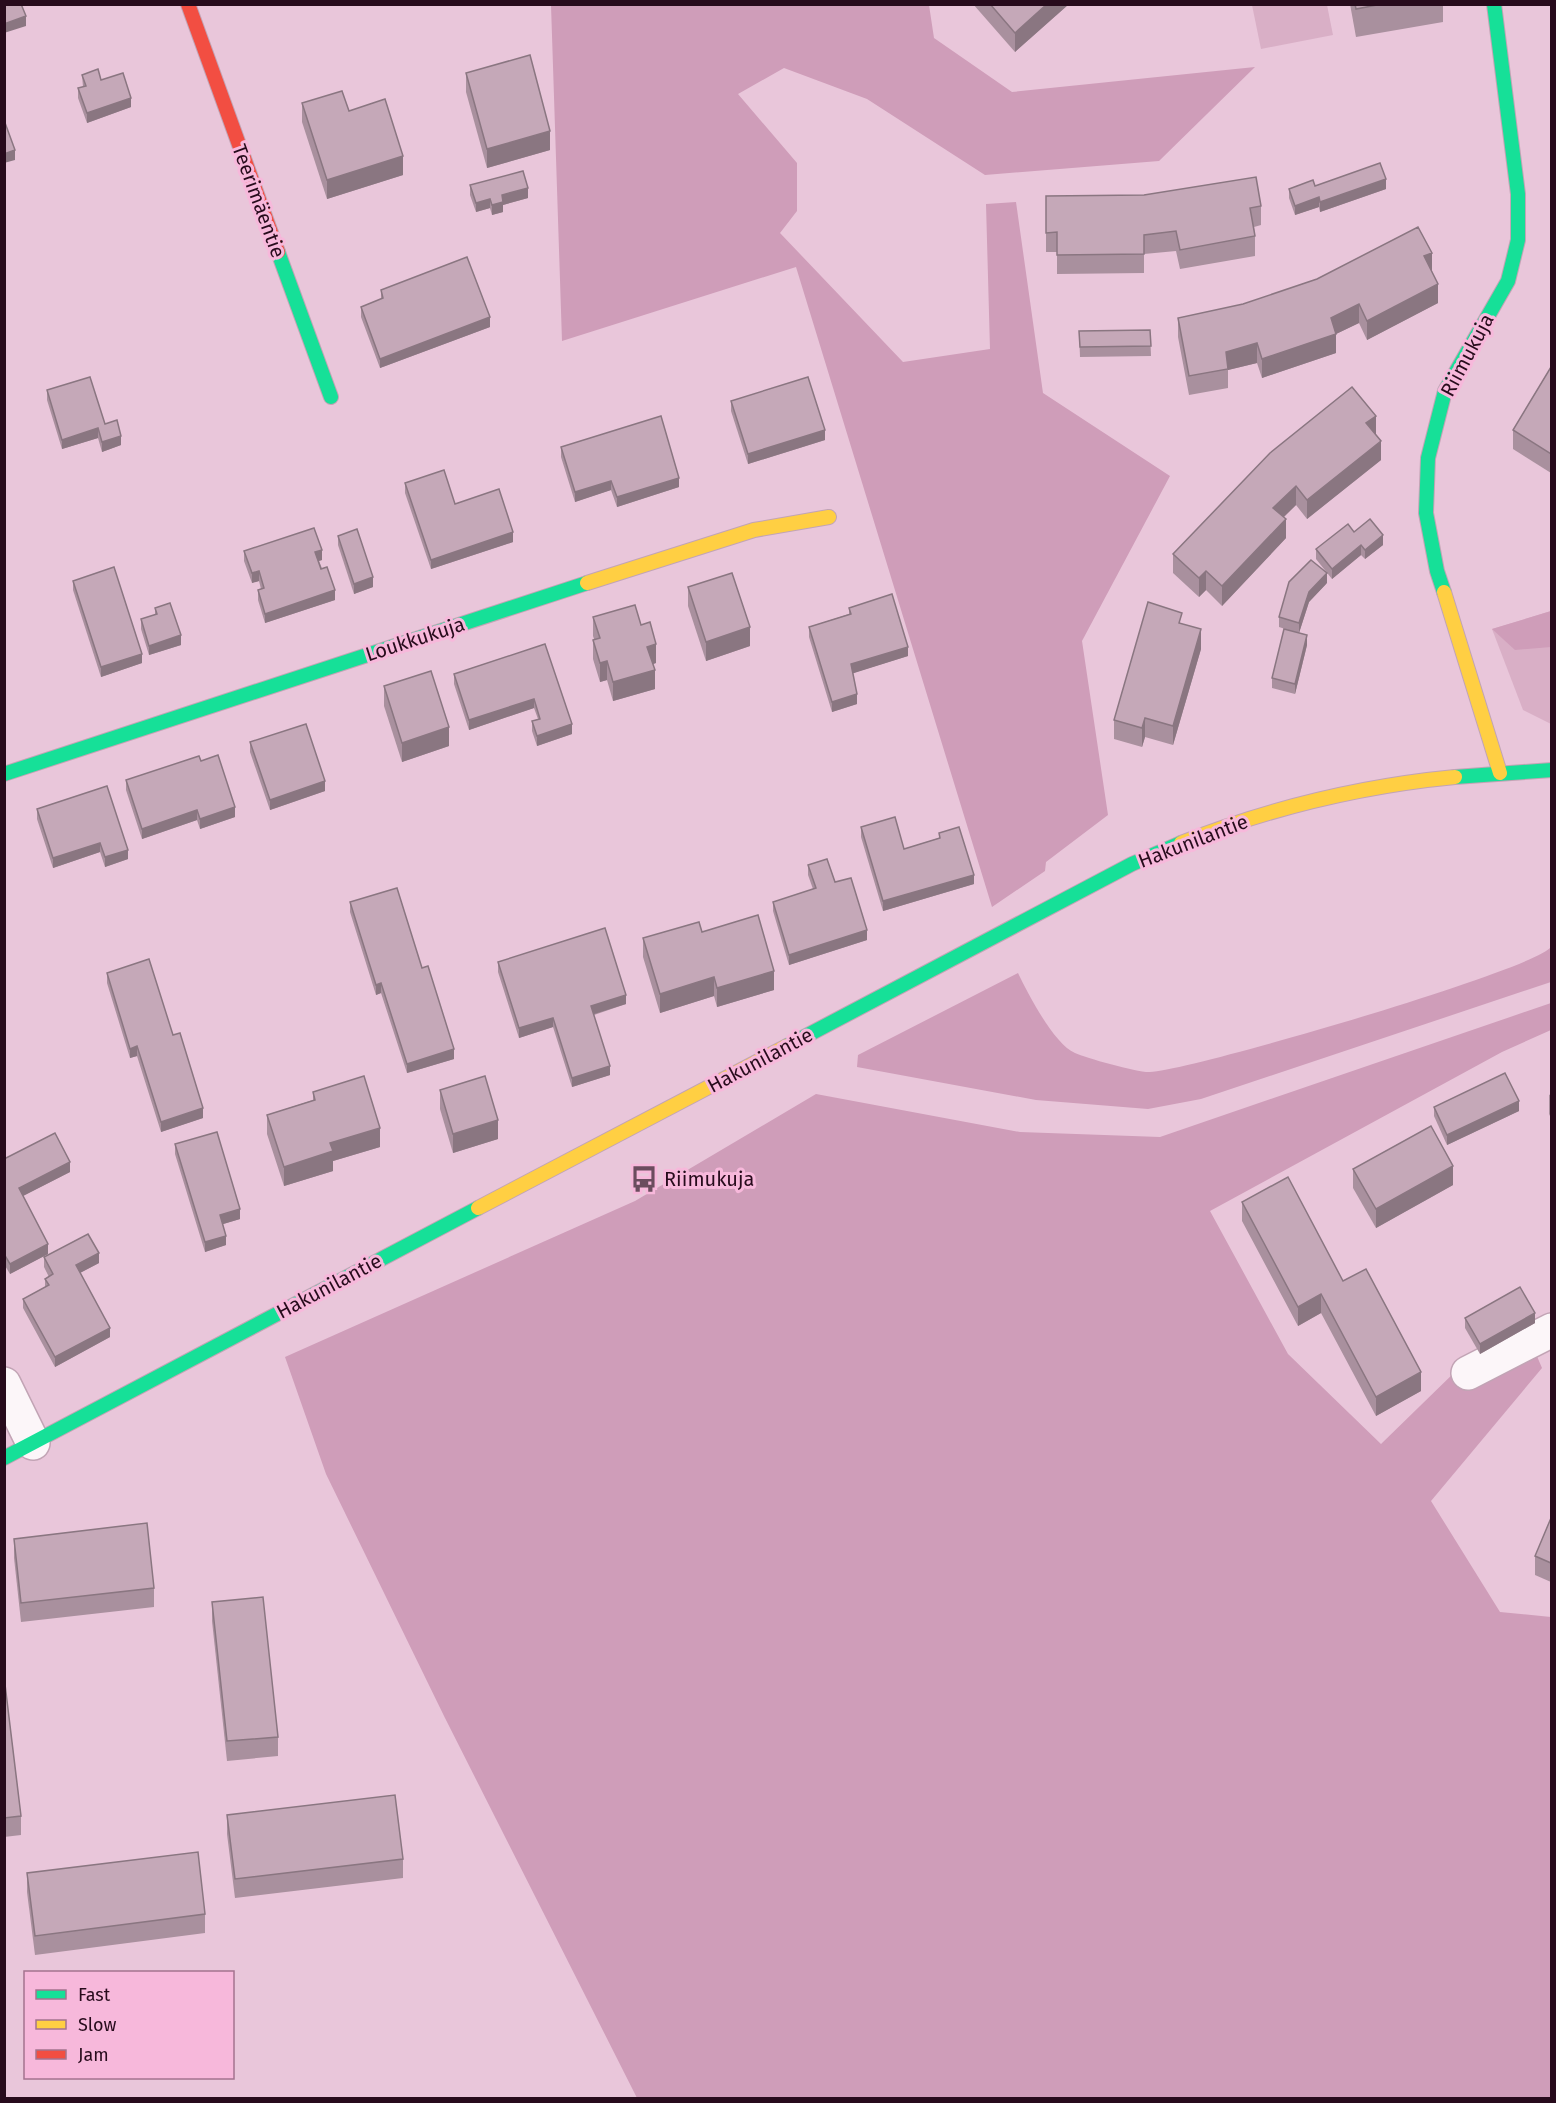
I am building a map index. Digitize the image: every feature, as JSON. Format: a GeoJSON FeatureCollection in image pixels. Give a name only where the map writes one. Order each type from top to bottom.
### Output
{"type":"FeatureCollection","features":[{"type":"Feature","properties":{"kind":"street","name":"Teerimäentie"},"geometry":{"type":"LineString","coordinates":[[188,4],[331,397]]}},
{"type":"Feature","properties":{"kind":"street","name":"Riimukuja"},"geometry":{"type":"LineString","coordinates":[[1494,4],[1518,194],[1518,240],[1508,281],[1445,392],[1428,458],[1426,513],[1437,571],[1473,680],[1500,773]]}},
{"type":"Feature","properties":{"kind":"street","name":"Loukkukuja"},"geometry":{"type":"LineString","coordinates":[[4,774],[405,641],[754,530],[829,517]]}},
{"type":"Feature","properties":{"kind":"street","name":"Hakunilantie"},"geometry":{"type":"LineString","coordinates":[[4,1458],[1132,864],[1180,843],[1280,809],[1354,791],[1500,773],[1551,770]]}},
{"type":"Feature","properties":{"kind":"street"},"geometry":{"type":"LineString","coordinates":[[1468,1373],[1551,1330]]}},
{"type":"Feature","properties":{"kind":"street"},"geometry":{"type":"LineString","coordinates":[[4,1384],[33,1443]]}},
{"type":"Feature","properties":{"kind":"shaded area"},"geometry":{"type":"Polygon","coordinates":[[[551,5],[929,5],[934,38],[1012,92],[1255,67],[1159,161],[985,175],[867,99],[784,68],[738,94],[797,163],[797,211],[780,233],[903,362],[990,349],[986,204],[1016,202],[1043,393],[1170,476],[1082,641],[1108,815],[1046,862],[1045,871],[992,907],[796,267],[562,341],[551,5]]]}},
{"type":"Feature","properties":{"kind":"shaded area"},"geometry":{"type":"Polygon","coordinates":[[[1252,5],[1327,5],[1333,35],[1261,49],[1252,5]]]}},
{"type":"Feature","properties":{"kind":"shaded area"},"geometry":{"type":"Polygon","coordinates":[[[1551,611],[1551,724],[1523,710],[1492,629],[1551,611]]]}},
{"type":"Feature","properties":{"kind":"shaded area"},"geometry":{"type":"Polygon","coordinates":[[[1551,611],[1551,647],[1515,650],[1492,629],[1551,611]]]}},
{"type":"Feature","properties":{"kind":"shaded area"},"geometry":{"type":"Polygon","coordinates":[[[1551,947],[1551,982],[1201,1099],[1148,1109],[1036,1100],[857,1067],[858,1055],[1018,973],[1042,1017],[1067,1048],[1075,1053],[1101,1061],[1150,1072],[1179,1067],[1291,1038],[1428,996],[1531,959],[1551,947]]]}},
{"type":"Feature","properties":{"kind":"shaded area"},"geometry":{"type":"Polygon","coordinates":[[[1551,1003],[1551,1030],[1502,1052],[1210,1211],[1288,1354],[1381,1444],[1459,1368],[1527,1333],[1542,1368],[1431,1501],[1500,1612],[1551,1617],[1551,2098],[637,2098],[445,1718],[326,1474],[285,1357],[635,1201],[816,1094],[1020,1132],[1160,1137],[1551,1003]]]}},
{"type":"Feature","properties":{"kind":"building"},"geometry":{"type":"Polygon","coordinates":[[[4,4],[21,4],[26,16],[4,24],[4,4]]]}},
{"type":"Feature","properties":{"kind":"building"},"geometry":{"type":"Polygon","coordinates":[[[990,4],[1047,4],[1015,33],[990,4]]]}},
{"type":"Feature","properties":{"kind":"building"},"geometry":{"type":"Polygon","coordinates":[[[1355,4],[1382,4],[1356,9],[1355,4]]]}},
{"type":"Feature","properties":{"kind":"building"},"geometry":{"type":"Polygon","coordinates":[[[530,55],[550,131],[487,149],[466,73],[530,55]]]}},
{"type":"Feature","properties":{"kind":"building"},"geometry":{"type":"Polygon","coordinates":[[[98,69],[101,80],[123,73],[131,98],[87,113],[78,88],[86,86],[82,75],[98,69]]]}},
{"type":"Feature","properties":{"kind":"building"},"geometry":{"type":"Polygon","coordinates":[[[342,91],[349,111],[385,99],[403,156],[327,180],[302,103],[342,91]]]}},
{"type":"Feature","properties":{"kind":"building"},"geometry":{"type":"Polygon","coordinates":[[[4,120],[15,150],[4,154],[4,120]]]}},
{"type":"Feature","properties":{"kind":"building"},"geometry":{"type":"Polygon","coordinates":[[[1380,163],[1386,179],[1320,202],[1319,197],[1295,206],[1289,189],[1313,180],[1315,186],[1380,163]]]}},
{"type":"Feature","properties":{"kind":"building"},"geometry":{"type":"Polygon","coordinates":[[[523,171],[528,188],[502,195],[503,202],[492,205],[490,199],[476,203],[470,185],[523,171]]]}},
{"type":"Feature","properties":{"kind":"building"},"geometry":{"type":"Polygon","coordinates":[[[1256,177],[1261,206],[1250,208],[1255,236],[1180,250],[1176,231],[1144,235],[1144,254],[1057,255],[1057,232],[1046,233],[1046,196],[1144,195],[1256,177]]]}},
{"type":"Feature","properties":{"kind":"building"},"geometry":{"type":"Polygon","coordinates":[[[1418,227],[1432,253],[1424,256],[1438,284],[1367,321],[1359,304],[1331,318],[1336,334],[1262,359],[1257,343],[1226,352],[1228,369],[1189,376],[1178,318],[1243,304],[1317,279],[1418,227]]]}},
{"type":"Feature","properties":{"kind":"building"},"geometry":{"type":"Polygon","coordinates":[[[467,257],[490,317],[380,359],[361,307],[383,298],[381,290],[467,257]]]}},
{"type":"Feature","properties":{"kind":"building"},"geometry":{"type":"Polygon","coordinates":[[[1150,330],[1151,346],[1080,347],[1079,331],[1150,330]]]}},
{"type":"Feature","properties":{"kind":"building"},"geometry":{"type":"Polygon","coordinates":[[[1551,367],[1551,454],[1513,430],[1551,367]]]}},
{"type":"Feature","properties":{"kind":"building"},"geometry":{"type":"Polygon","coordinates":[[[90,377],[105,424],[117,420],[121,436],[102,442],[98,428],[62,440],[47,390],[90,377]]]}},
{"type":"Feature","properties":{"kind":"building"},"geometry":{"type":"Polygon","coordinates":[[[808,377],[825,430],[748,454],[731,401],[808,377]]]}},
{"type":"Feature","properties":{"kind":"building"},"geometry":{"type":"Polygon","coordinates":[[[1352,387],[1376,416],[1366,423],[1381,441],[1307,500],[1296,486],[1273,508],[1286,519],[1222,586],[1206,571],[1199,578],[1173,554],[1270,453],[1352,387]]]}},
{"type":"Feature","properties":{"kind":"building"},"geometry":{"type":"Polygon","coordinates":[[[661,416],[679,478],[617,497],[611,481],[575,492],[561,447],[661,416]]]}},
{"type":"Feature","properties":{"kind":"building"},"geometry":{"type":"Polygon","coordinates":[[[444,470],[455,504],[499,489],[513,532],[431,560],[405,483],[444,470]]]}},
{"type":"Feature","properties":{"kind":"building"},"geometry":{"type":"Polygon","coordinates":[[[1370,519],[1383,535],[1365,550],[1361,545],[1332,569],[1316,549],[1348,524],[1354,532],[1370,519]]]}},
{"type":"Feature","properties":{"kind":"building"},"geometry":{"type":"Polygon","coordinates":[[[314,528],[322,550],[315,552],[321,569],[327,567],[335,590],[265,614],[258,590],[264,588],[259,571],[252,573],[244,551],[314,528]]]}},
{"type":"Feature","properties":{"kind":"building"},"geometry":{"type":"Polygon","coordinates":[[[357,529],[373,577],[354,584],[338,536],[357,529]]]}},
{"type":"Feature","properties":{"kind":"building"},"geometry":{"type":"Polygon","coordinates":[[[1311,560],[1327,573],[1309,592],[1299,623],[1279,617],[1289,582],[1311,560]]]}},
{"type":"Feature","properties":{"kind":"building"},"geometry":{"type":"Polygon","coordinates":[[[114,567],[142,654],[101,667],[73,581],[114,567]]]}},
{"type":"Feature","properties":{"kind":"building"},"geometry":{"type":"Polygon","coordinates":[[[732,573],[750,627],[706,642],[688,587],[732,573]]]}},
{"type":"Feature","properties":{"kind":"building"},"geometry":{"type":"Polygon","coordinates":[[[892,594],[908,647],[851,664],[857,694],[832,702],[809,627],[851,614],[849,608],[892,594]]]}},
{"type":"Feature","properties":{"kind":"building"},"geometry":{"type":"Polygon","coordinates":[[[1148,602],[1182,613],[1179,623],[1201,629],[1173,726],[1145,718],[1142,728],[1114,720],[1148,602]]]}},
{"type":"Feature","properties":{"kind":"building"},"geometry":{"type":"Polygon","coordinates":[[[170,603],[181,635],[149,646],[141,619],[157,614],[155,608],[170,603]]]}},
{"type":"Feature","properties":{"kind":"building"},"geometry":{"type":"Polygon","coordinates":[[[635,605],[641,625],[650,622],[656,644],[647,647],[655,670],[613,682],[607,661],[600,663],[593,640],[600,638],[593,617],[635,605]]]}},
{"type":"Feature","properties":{"kind":"building"},"geometry":{"type":"Polygon","coordinates":[[[1284,629],[1307,635],[1295,684],[1272,678],[1284,629]]]}},
{"type":"Feature","properties":{"kind":"building"},"geometry":{"type":"Polygon","coordinates":[[[545,644],[572,724],[537,736],[532,721],[540,719],[534,699],[469,720],[454,674],[545,644]]]}},
{"type":"Feature","properties":{"kind":"building"},"geometry":{"type":"Polygon","coordinates":[[[431,671],[449,727],[402,743],[384,686],[431,671]]]}},
{"type":"Feature","properties":{"kind":"building"},"geometry":{"type":"Polygon","coordinates":[[[306,724],[325,781],[270,800],[250,742],[306,724]]]}},
{"type":"Feature","properties":{"kind":"building"},"geometry":{"type":"Polygon","coordinates":[[[218,755],[235,807],[200,819],[197,810],[142,829],[126,780],[199,756],[201,761],[218,755]]]}},
{"type":"Feature","properties":{"kind":"building"},"geometry":{"type":"Polygon","coordinates":[[[107,786],[128,850],[105,857],[100,843],[53,858],[37,809],[107,786]]]}},
{"type":"Feature","properties":{"kind":"building"},"geometry":{"type":"Polygon","coordinates":[[[895,817],[904,849],[940,838],[939,833],[959,827],[974,875],[883,901],[861,827],[895,817]]]}},
{"type":"Feature","properties":{"kind":"building"},"geometry":{"type":"Polygon","coordinates":[[[827,859],[835,882],[851,878],[867,930],[789,955],[773,902],[816,888],[808,865],[827,859]]]}},
{"type":"Feature","properties":{"kind":"building"},"geometry":{"type":"Polygon","coordinates":[[[397,888],[422,968],[428,966],[454,1049],[407,1064],[381,983],[376,985],[350,902],[397,888]]]}},
{"type":"Feature","properties":{"kind":"building"},"geometry":{"type":"Polygon","coordinates":[[[758,915],[774,971],[717,988],[714,977],[660,994],[643,938],[699,922],[702,932],[758,915]]]}},
{"type":"Feature","properties":{"kind":"building"},"geometry":{"type":"Polygon","coordinates":[[[605,928],[626,995],[591,1006],[610,1066],[572,1078],[553,1018],[519,1028],[498,962],[605,928]]]}},
{"type":"Feature","properties":{"kind":"building"},"geometry":{"type":"Polygon","coordinates":[[[149,959],[173,1035],[180,1033],[203,1108],[161,1122],[137,1046],[130,1049],[107,973],[149,959]]]}},
{"type":"Feature","properties":{"kind":"building"},"geometry":{"type":"Polygon","coordinates":[[[1505,1073],[1519,1101],[1447,1135],[1434,1107],[1505,1073]]]}},
{"type":"Feature","properties":{"kind":"building"},"geometry":{"type":"Polygon","coordinates":[[[364,1076],[380,1128],[330,1143],[333,1151],[284,1167],[267,1115],[315,1100],[313,1092],[364,1076]]]}},
{"type":"Feature","properties":{"kind":"building"},"geometry":{"type":"Polygon","coordinates":[[[485,1076],[498,1120],[453,1134],[440,1090],[485,1076]]]}},
{"type":"Feature","properties":{"kind":"building"},"geometry":{"type":"Polygon","coordinates":[[[1431,1126],[1453,1166],[1376,1209],[1353,1169],[1431,1126]]]}},
{"type":"Feature","properties":{"kind":"building"},"geometry":{"type":"Polygon","coordinates":[[[217,1132],[240,1209],[220,1215],[226,1236],[205,1242],[175,1144],[217,1132]]]}},
{"type":"Feature","properties":{"kind":"building"},"geometry":{"type":"Polygon","coordinates":[[[55,1133],[70,1162],[19,1188],[48,1244],[10,1264],[4,1254],[4,1159],[55,1133]]]}},
{"type":"Feature","properties":{"kind":"building"},"geometry":{"type":"Polygon","coordinates":[[[1288,1177],[1343,1281],[1366,1269],[1421,1372],[1376,1397],[1321,1294],[1298,1307],[1242,1202],[1288,1177]]]}},
{"type":"Feature","properties":{"kind":"building"},"geometry":{"type":"Polygon","coordinates":[[[88,1234],[99,1253],[76,1265],[110,1328],[55,1357],[23,1299],[49,1285],[45,1279],[53,1274],[44,1257],[88,1234]]]}},
{"type":"Feature","properties":{"kind":"building"},"geometry":{"type":"Polygon","coordinates":[[[1520,1287],[1535,1313],[1480,1344],[1465,1318],[1520,1287]]]}},
{"type":"Feature","properties":{"kind":"building"},"geometry":{"type":"Polygon","coordinates":[[[1551,1518],[1551,1563],[1535,1556],[1551,1518]]]}},
{"type":"Feature","properties":{"kind":"building"},"geometry":{"type":"Polygon","coordinates":[[[147,1523],[154,1588],[21,1603],[14,1539],[147,1523]]]}},
{"type":"Feature","properties":{"kind":"building"},"geometry":{"type":"Polygon","coordinates":[[[263,1597],[278,1737],[227,1741],[212,1602],[263,1597]]]}},
{"type":"Feature","properties":{"kind":"building"},"geometry":{"type":"Polygon","coordinates":[[[4,1676],[21,1816],[4,1818],[4,1676]]]}},
{"type":"Feature","properties":{"kind":"building"},"geometry":{"type":"Polygon","coordinates":[[[395,1795],[403,1859],[235,1879],[227,1815],[395,1795]]]}},
{"type":"Feature","properties":{"kind":"building"},"geometry":{"type":"Polygon","coordinates":[[[198,1852],[205,1914],[35,1936],[27,1873],[198,1852]]]}},
{"type":"Feature","properties":{"kind":"traffic: fast"},"geometry":{"type":"LineString","coordinates":[[1444,592],[1437,571],[1426,513],[1428,458],[1445,391],[1508,281],[1518,240],[1518,194],[1494,4]]}},
{"type":"Feature","properties":{"kind":"traffic: fast"},"geometry":{"type":"LineString","coordinates":[[278,252],[331,397]]}},
{"type":"Feature","properties":{"kind":"traffic: fast"},"geometry":{"type":"LineString","coordinates":[[4,774],[587,583]]}},
{"type":"Feature","properties":{"kind":"traffic: fast"},"geometry":{"type":"LineString","coordinates":[[1455,777],[1552,770]]}},
{"type":"Feature","properties":{"kind":"traffic: fast"},"geometry":{"type":"LineString","coordinates":[[787,1046],[1132,864],[1181,843]]}},
{"type":"Feature","properties":{"kind":"traffic: fast"},"geometry":{"type":"LineString","coordinates":[[4,1458],[478,1208]]}},
{"type":"Feature","properties":{"kind":"traffic: slow"},"geometry":{"type":"LineString","coordinates":[[587,583],[754,530],[829,517]]}},
{"type":"Feature","properties":{"kind":"traffic: slow"},"geometry":{"type":"LineString","coordinates":[[1444,592],[1500,773]]}},
{"type":"Feature","properties":{"kind":"traffic: slow"},"geometry":{"type":"LineString","coordinates":[[1181,843],[1248,819],[1316,800],[1385,786],[1455,777]]}},
{"type":"Feature","properties":{"kind":"traffic: slow"},"geometry":{"type":"LineString","coordinates":[[478,1208],[787,1046]]}},
{"type":"Feature","properties":{"kind":"traffic: jam"},"geometry":{"type":"LineString","coordinates":[[188,4],[278,252]]}},
{"type":"Feature","properties":{"kind":"place","name":"Riimukuja"},"geometry":{"type":"Point","coordinates":[644,1179]}}]}
